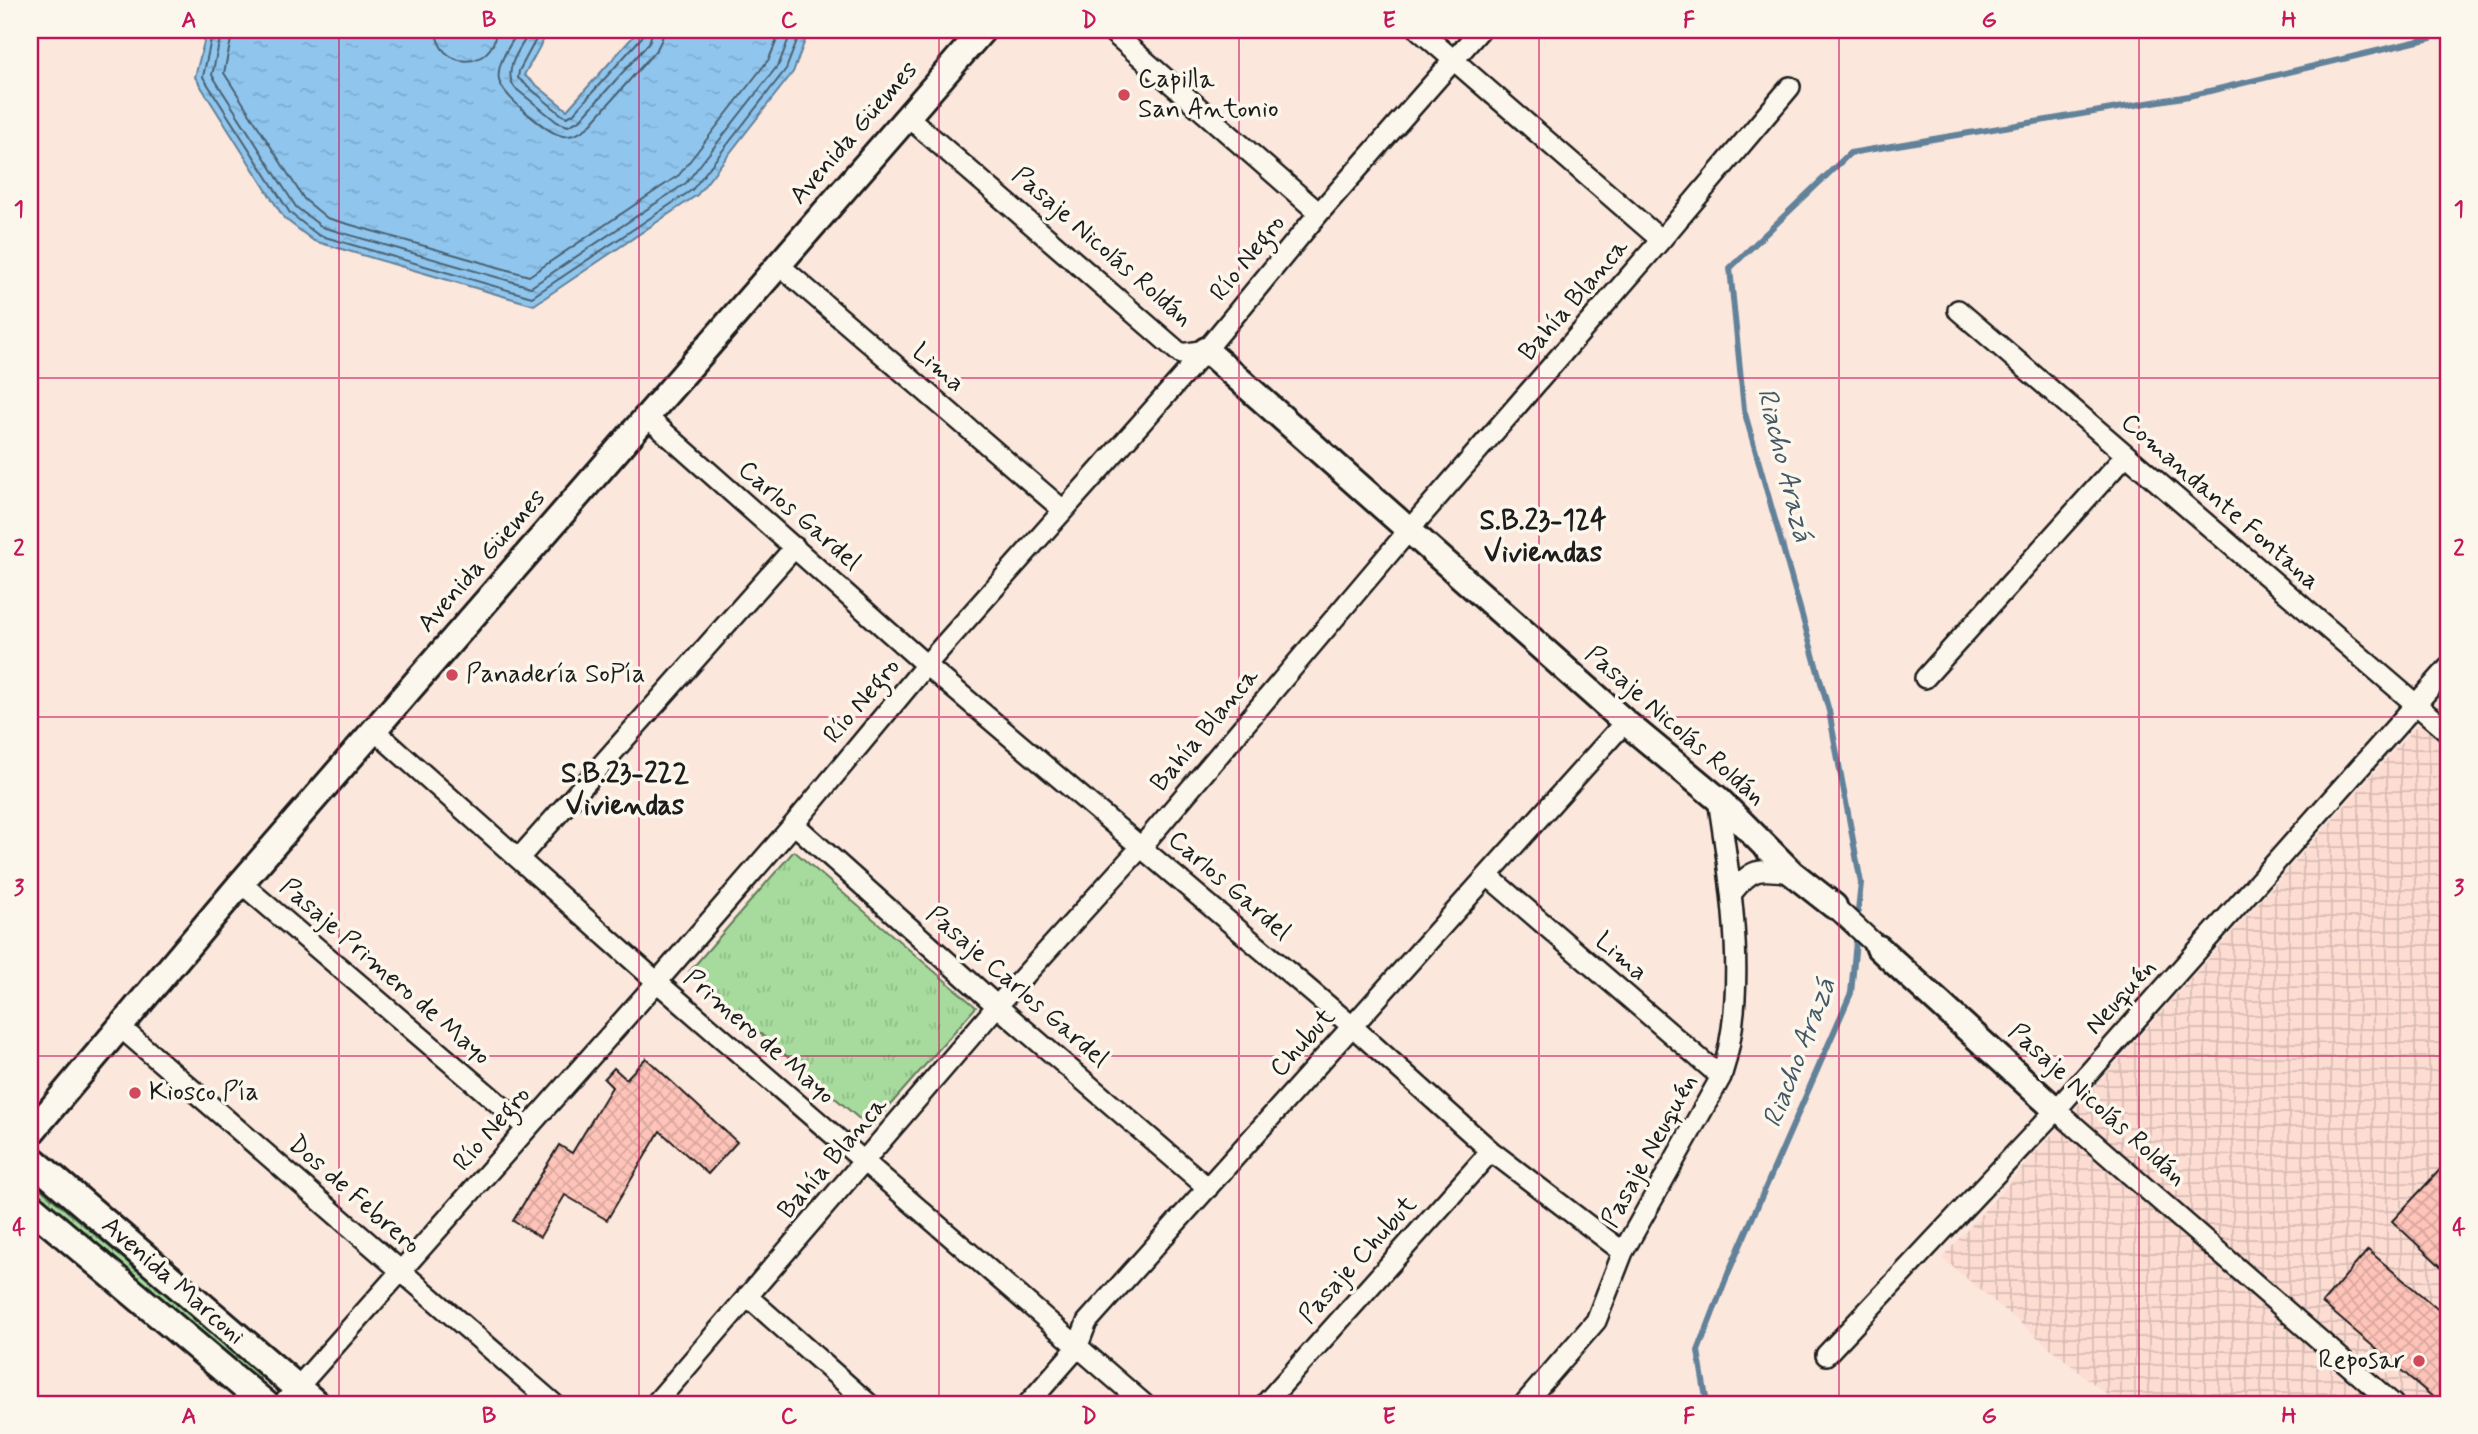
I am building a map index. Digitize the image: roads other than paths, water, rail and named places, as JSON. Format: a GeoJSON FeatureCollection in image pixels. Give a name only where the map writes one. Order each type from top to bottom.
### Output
{"type":"FeatureCollection","features":[{"type":"Feature","properties":{"kind":"main road","name":"Avenida Marconi"},"geometry":{"type":"LineString","coordinates":[[30,1158],[299,1399]]}},
{"type":"Feature","properties":{"kind":"main road","name":"Avenida Marconi"},"geometry":{"type":"LineString","coordinates":[[30,1206],[265,1404]]}},
{"type":"Feature","properties":{"kind":"street","name":"Avenida Güemes"},"geometry":{"type":"LineString","coordinates":[[30,1134],[241,883],[983,30]]}},
{"type":"Feature","properties":{"kind":"street"},"geometry":{"type":"LineString","coordinates":[[1110,30],[1319,213]]}},
{"type":"Feature","properties":{"kind":"street"},"geometry":{"type":"LineString","coordinates":[[1419,30],[1661,240]]}},
{"type":"Feature","properties":{"kind":"street","name":"Río Negro"},"geometry":{"type":"LineString","coordinates":[[299,1399],[402,1271],[794,824],[926,665],[1206,350],[1319,213],[1480,30]]}},
{"type":"Feature","properties":{"kind":"street","name":"Bahía Blanca"},"geometry":{"type":"LineString","coordinates":[[655,1404],[997,1006],[1142,846],[1409,530],[1790,87]]}},
{"type":"Feature","properties":{"kind":"street","name":"Pasaje Nicolás Roldán"},"geometry":{"type":"LineString","coordinates":[[908,117],[1181,354],[1206,350],[1626,722],[1718,799],[1793,873],[1834,906],[2056,1110],[2393,1404]]}},
{"type":"Feature","properties":{"kind":"street","name":"Lima"},"geometry":{"type":"LineString","coordinates":[[779,265],[1063,510]]}},
{"type":"Feature","properties":{"kind":"street","name":"Comandante Fontana"},"geometry":{"type":"LineString","coordinates":[[1958,310],[2448,732]]}},
{"type":"Feature","properties":{"kind":"street","name":"Carlos Gardel"},"geometry":{"type":"LineString","coordinates":[[646,416],[926,665],[1353,1027],[1491,1151],[1623,1252]]}},
{"type":"Feature","properties":{"kind":"street"},"geometry":{"type":"LineString","coordinates":[[1924,678],[2125,456]]}},
{"type":"Feature","properties":{"kind":"street"},"geometry":{"type":"LineString","coordinates":[[519,858],[795,547]]}},
{"type":"Feature","properties":{"kind":"street","name":"Neuquén"},"geometry":{"type":"LineString","coordinates":[[1826,1355],[2056,1110],[2448,668]]}},
{"type":"Feature","properties":{"kind":"street","name":"Chubut"},"geometry":{"type":"LineString","coordinates":[[1028,1404],[1077,1348],[1087,1322],[1626,722]]}},
{"type":"Feature","properties":{"kind":"street","name":"Primero de Mayo"},"geometry":{"type":"LineString","coordinates":[[375,731],[863,1163],[1144,1404]]}},
{"type":"Feature","properties":{"kind":"street","name":"Pasaje Neuquén"},"geometry":{"type":"LineString","coordinates":[[1524,1404],[1596,1321],[1623,1252],[1721,1077],[1731,1048],[1735,1009],[1732,893],[1718,799]]}},
{"type":"Feature","properties":{"kind":"street","name":"Pasaje Carlos Gardel"},"geometry":{"type":"LineString","coordinates":[[794,824],[997,1006],[1208,1188]]}},
{"type":"Feature","properties":{"kind":"street"},"geometry":{"type":"LineString","coordinates":[[1732,893],[1746,876],[1767,870],[1793,873]]}},
{"type":"Feature","properties":{"kind":"street","name":"Lima"},"geometry":{"type":"LineString","coordinates":[[1488,876],[1721,1077]]}},
{"type":"Feature","properties":{"kind":"street","name":"Pasaje Primero de Mayo"},"geometry":{"type":"LineString","coordinates":[[241,883],[527,1128]]}},
{"type":"Feature","properties":{"kind":"street","name":"Dos de Febrero"},"geometry":{"type":"LineString","coordinates":[[119,1026],[554,1404]]}},
{"type":"Feature","properties":{"kind":"street","name":"Pasaje Chubut"},"geometry":{"type":"LineString","coordinates":[[1265,1404],[1491,1151]]}},
{"type":"Feature","properties":{"kind":"street"},"geometry":{"type":"LineString","coordinates":[[747,1296],[869,1404]]}},
{"type":"Feature","properties":{"kind":"water"},"geometry":{"type":"Polygon","coordinates":[[[207,30],[458,30],[468,35],[471,30],[549,30],[524,75],[567,110],[639,30],[809,30],[793,72],[697,195],[534,305],[314,241],[284,218],[195,77],[207,30]]]}},
{"type":"Feature","properties":{"kind":"waterway","name":"Riacho Arazá"},"geometry":{"type":"LineString","coordinates":[[1857,920],[1861,883],[1829,711],[1744,410],[1730,268],[1850,153],[2189,96],[2431,38],[2442,30]]}},
{"type":"Feature","properties":{"kind":"waterway","name":"Riacho Arazá"},"geometry":{"type":"LineString","coordinates":[[1707,1404],[1698,1351],[1729,1271],[1851,993],[1857,931]]}},
{"type":"Feature","properties":{"kind":"place","name":"Capilla San Antonio"},"geometry":{"type":"Point","coordinates":[1124,95]}},
{"type":"Feature","properties":{"kind":"place","name":"Panadería SoPía"},"geometry":{"type":"Point","coordinates":[452,675]}},
{"type":"Feature","properties":{"kind":"place","name":"Kiosco Pía"},"geometry":{"type":"Point","coordinates":[135,1093]}},
{"type":"Feature","properties":{"kind":"place","name":"Reposar"},"geometry":{"type":"Point","coordinates":[2419,1361]}},
{"type":"Feature","properties":{"kind":"district","name":"S.B.23-124 Viviendas"},"geometry":{"type":"Point","coordinates":[1543,537]}},
{"type":"Feature","properties":{"kind":"district","name":"S.B.23-222 Viviendas"},"geometry":{"type":"Point","coordinates":[625,790]}}]}
